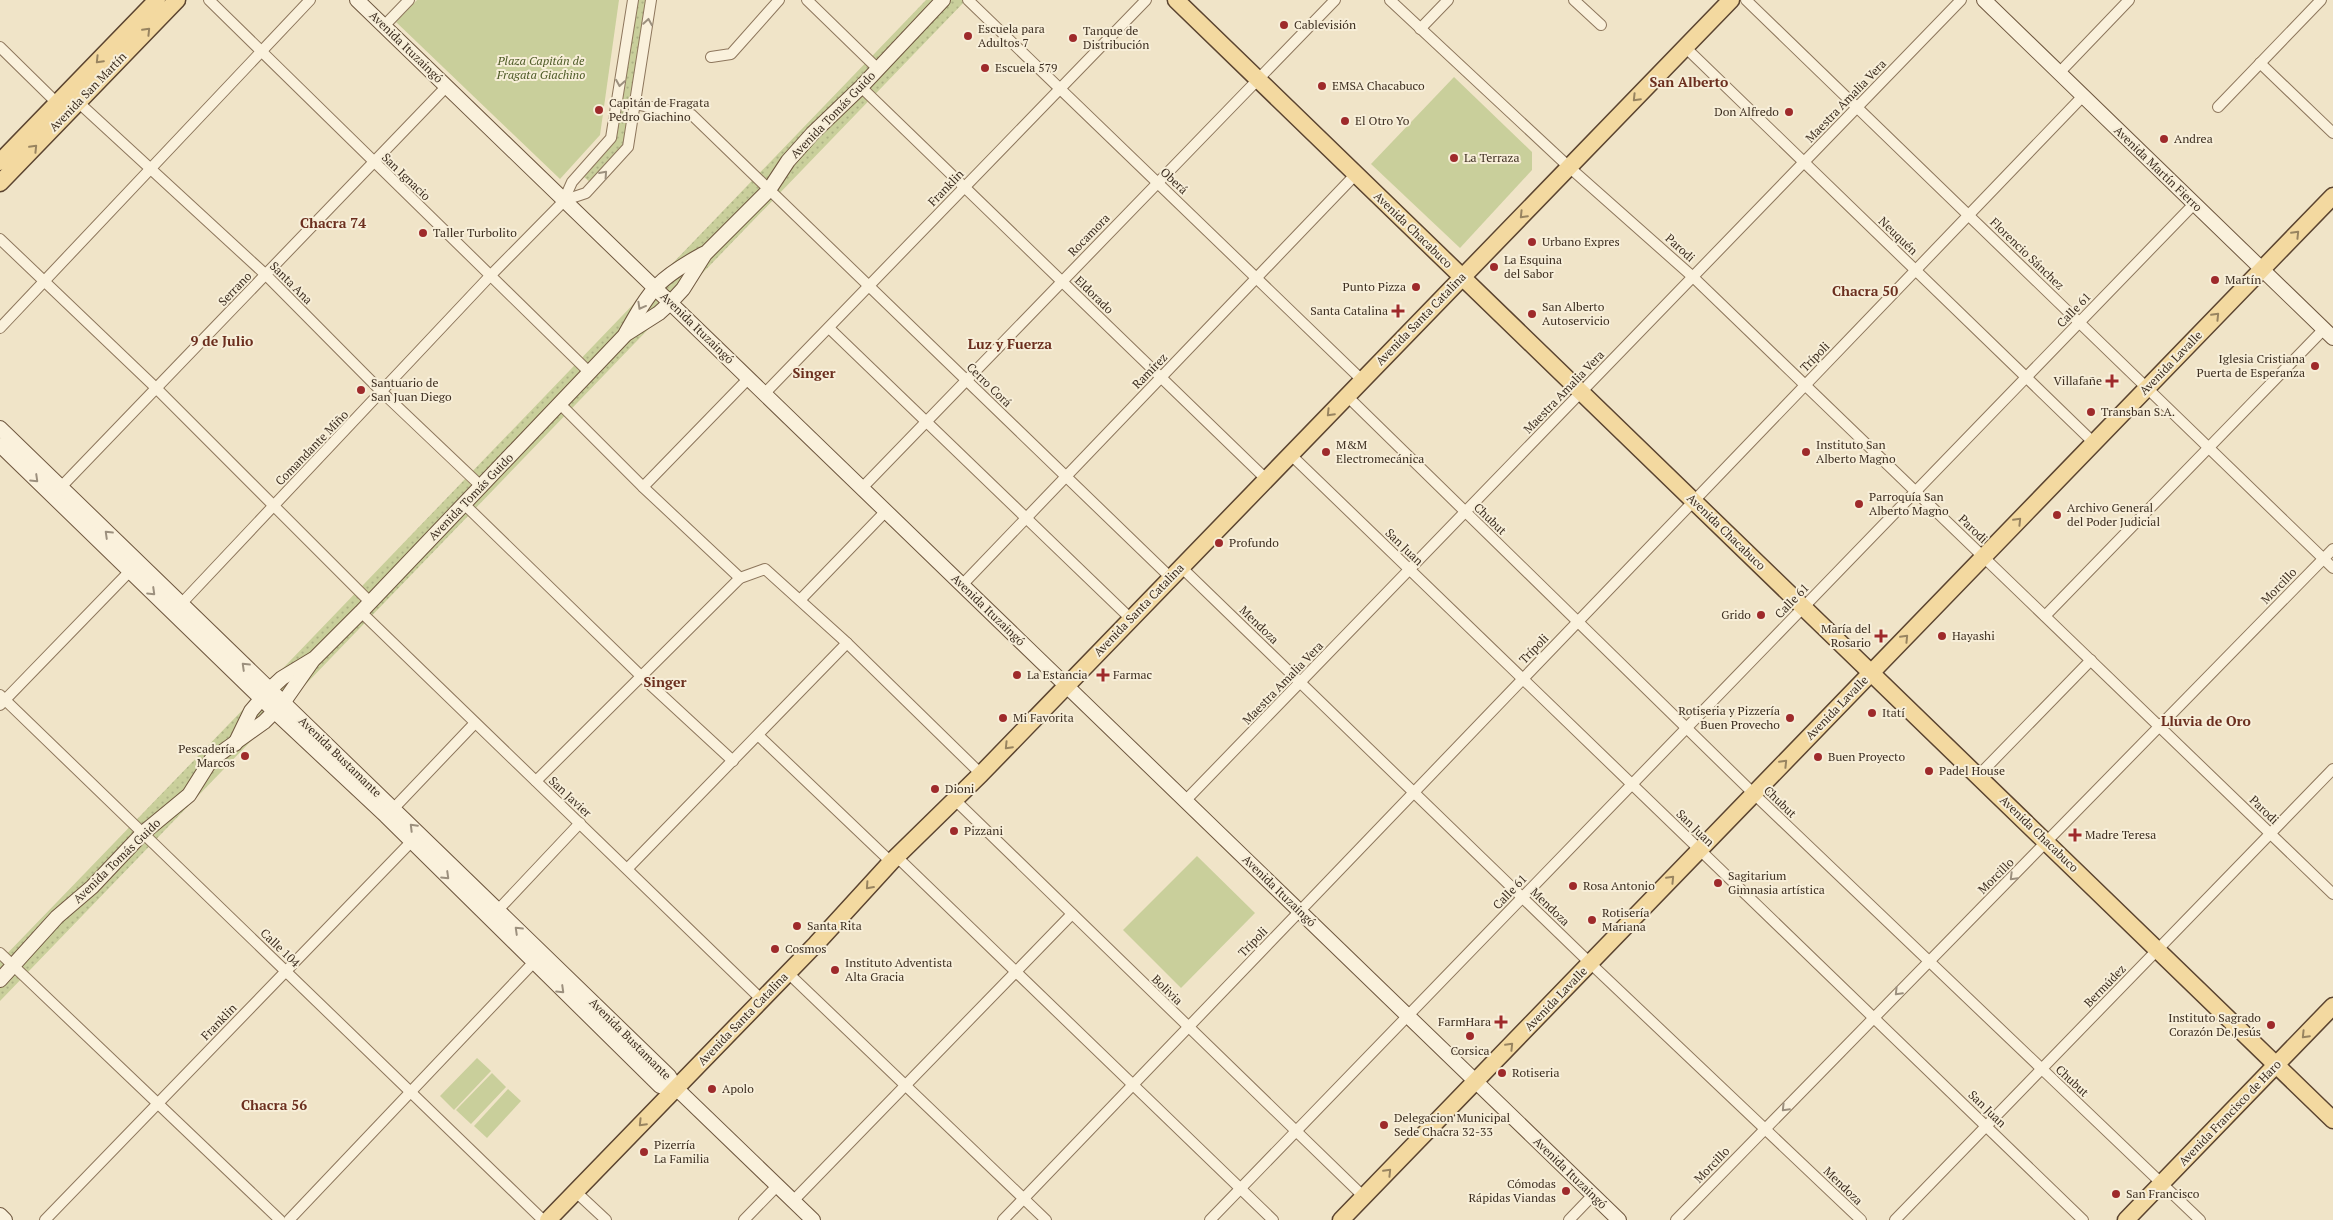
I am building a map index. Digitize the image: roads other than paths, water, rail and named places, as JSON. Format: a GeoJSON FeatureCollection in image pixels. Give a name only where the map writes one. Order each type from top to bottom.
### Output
{"type":"FeatureCollection","features":[{"type":"Feature","properties":{"kind":"main road","name":"Avenida San Martín"},"geometry":{"type":"LineString","coordinates":[[0,162],[157,0]]}},
{"type":"Feature","properties":{"kind":"main road","name":"Avenida San Martín"},"geometry":{"type":"LineString","coordinates":[[0,183],[177,0]]}},
{"type":"Feature","properties":{"kind":"main road","name":"Avenida Ituzaingó"},"geometry":{"type":"LineString","coordinates":[[357,0],[1619,1220]]}},
{"type":"Feature","properties":{"kind":"main road","name":"Avenida Tomás Guido"},"geometry":{"type":"LineString","coordinates":[[0,980],[57,917],[92,887],[143,833],[189,795],[211,760],[235,744],[279,707],[315,658],[560,404],[588,371],[626,334],[670,303],[683,289],[704,254],[769,190],[788,161],[813,133],[861,87],[943,0]]}},
{"type":"Feature","properties":{"kind":"main road","name":"Avenida Chacabuco"},"geometry":{"type":"LineString","coordinates":[[1176,0],[2333,1120]]}},
{"type":"Feature","properties":{"kind":"main road","name":"Avenida Santa Catalina"},"geometry":{"type":"LineString","coordinates":[[548,1220],[788,973],[894,859],[981,774],[1730,0]]}},
{"type":"Feature","properties":{"kind":"main road","name":"Avenida Martín Fierro"},"geometry":{"type":"LineString","coordinates":[[1984,0],[2329,333]]}},
{"type":"Feature","properties":{"kind":"main road","name":"Avenida Lavalle"},"geometry":{"type":"LineString","coordinates":[[1342,1220],[2333,196]]}},
{"type":"Feature","properties":{"kind":"main road","name":"Avenida Tomás Guido"},"geometry":{"type":"LineString","coordinates":[[626,334],[645,298],[655,287],[670,273],[704,254]]}},
{"type":"Feature","properties":{"kind":"main road","name":"Avenida Bustamante"},"geometry":{"type":"LineString","coordinates":[[0,428],[181,604],[265,694]]}},
{"type":"Feature","properties":{"kind":"main road","name":"Avenida Bustamante"},"geometry":{"type":"LineString","coordinates":[[0,445],[130,571],[279,707],[394,808],[498,910],[627,1045],[660,1086],[676,1088],[813,1220]]}},
{"type":"Feature","properties":{"kind":"main road","name":"Avenida Tomás Guido"},"geometry":{"type":"LineString","coordinates":[[235,744],[251,711],[265,694],[282,678],[315,658]]}},
{"type":"Feature","properties":{"kind":"main road","name":"Avenida Bustamante"},"geometry":{"type":"LineString","coordinates":[[279,707],[533,963],[627,1045]]}},
{"type":"Feature","properties":{"kind":"main road","name":"Avenida Francisco de Haro"},"geometry":{"type":"LineString","coordinates":[[2126,1220],[2333,1006]]}},
{"type":"Feature","properties":{"kind":"main road"},"geometry":{"type":"LineString","coordinates":[[0,1215],[5,1220]]}},
{"type":"Feature","properties":{"kind":"street","name":"San Ignacio"},"geometry":{"type":"LineString","coordinates":[[209,0],[373,163],[588,371]]}},
{"type":"Feature","properties":{"kind":"street"},"geometry":{"type":"LineString","coordinates":[[0,328],[310,0]]}},
{"type":"Feature","properties":{"kind":"street"},"geometry":{"type":"LineString","coordinates":[[384,26],[409,0]]}},
{"type":"Feature","properties":{"kind":"street"},"geometry":{"type":"LineString","coordinates":[[565,200],[572,182],[611,138],[633,0]]}},
{"type":"Feature","properties":{"kind":"street"},"geometry":{"type":"LineString","coordinates":[[565,200],[586,193],[628,147],[651,0]]}},
{"type":"Feature","properties":{"kind":"street"},"geometry":{"type":"LineString","coordinates":[[711,57],[730,54],[779,0]]}},
{"type":"Feature","properties":{"kind":"street"},"geometry":{"type":"LineString","coordinates":[[807,0],[878,69]]}},
{"type":"Feature","properties":{"kind":"street","name":"Oberá"},"geometry":{"type":"LineString","coordinates":[[968,0],[1362,380]]}},
{"type":"Feature","properties":{"kind":"street","name":"Franklin"},"geometry":{"type":"LineString","coordinates":[[764,394],[1146,0]]}},
{"type":"Feature","properties":{"kind":"street","name":"Rocamora"},"geometry":{"type":"LineString","coordinates":[[862,488],[1335,0]]}},
{"type":"Feature","properties":{"kind":"street","name":"Parodi"},"geometry":{"type":"LineString","coordinates":[[1390,0],[1569,167],[1693,277],[2333,894]]}},
{"type":"Feature","properties":{"kind":"street"},"geometry":{"type":"LineString","coordinates":[[1420,28],[1448,0]]}},
{"type":"Feature","properties":{"kind":"street"},"geometry":{"type":"LineString","coordinates":[[1574,0],[1600,25]]}},
{"type":"Feature","properties":{"kind":"street","name":"Florencio Sánchez"},"geometry":{"type":"LineString","coordinates":[[1746,0],[2333,568]]}},
{"type":"Feature","properties":{"kind":"street","name":"Maestra Amalia Vera"},"geometry":{"type":"LineString","coordinates":[[1185,801],[1961,0]]}},
{"type":"Feature","properties":{"kind":"street"},"geometry":{"type":"LineString","coordinates":[[2058,72],[2128,0]]}},
{"type":"Feature","properties":{"kind":"street"},"geometry":{"type":"LineString","coordinates":[[2218,107],[2321,0]]}},
{"type":"Feature","properties":{"kind":"street"},"geometry":{"type":"LineString","coordinates":[[0,47],[57,103]]}},
{"type":"Feature","properties":{"kind":"street","name":"Neuquén"},"geometry":{"type":"LineString","coordinates":[[1685,47],[2094,442]]}},
{"type":"Feature","properties":{"kind":"street"},"geometry":{"type":"LineString","coordinates":[[2260,63],[2333,133]]}},
{"type":"Feature","properties":{"kind":"street","name":"Serrano"},"geometry":{"type":"LineString","coordinates":[[61,487],[447,86]]}},
{"type":"Feature","properties":{"kind":"street","name":"Eldorado"},"geometry":{"type":"LineString","coordinates":[[861,87],[1266,479]]}},
{"type":"Feature","properties":{"kind":"street","name":"Trípoli"},"geometry":{"type":"LineString","coordinates":[[1003,1220],[2083,96]]}},
{"type":"Feature","properties":{"kind":"street","name":"Santa Ana"},"geometry":{"type":"LineString","coordinates":[[78,102],[266,275],[382,392],[482,486]]}},
{"type":"Feature","properties":{"kind":"street","name":"Cerro Corá"},"geometry":{"type":"LineString","coordinates":[[635,104],[692,114],[1066,476],[1176,572]]}},
{"type":"Feature","properties":{"kind":"street","name":"Ramírez"},"geometry":{"type":"LineString","coordinates":[[962,585],[1356,174]]}},
{"type":"Feature","properties":{"kind":"street","name":"Comandante Miño"},"geometry":{"type":"LineString","coordinates":[[181,604],[490,276],[565,200]]}},
{"type":"Feature","properties":{"kind":"street","name":"Calle 61"},"geometry":{"type":"LineString","coordinates":[[1210,1220],[2194,204]]}},
{"type":"Feature","properties":{"kind":"street","name":"San Javier"},"geometry":{"type":"LineString","coordinates":[[0,239],[156,388],[273,507],[475,724],[628,868],[762,1000]]}},
{"type":"Feature","properties":{"kind":"street"},"geometry":{"type":"LineString","coordinates":[[829,328],[1131,619]]}},
{"type":"Feature","properties":{"kind":"street"},"geometry":{"type":"LineString","coordinates":[[2045,616],[2209,448],[2329,333]]}},
{"type":"Feature","properties":{"kind":"street"},"geometry":{"type":"LineString","coordinates":[[643,487],[748,378]]}},
{"type":"Feature","properties":{"kind":"street","name":"Chubut"},"geometry":{"type":"LineString","coordinates":[[1347,396],[1754,794],[2200,1220]]}},
{"type":"Feature","properties":{"kind":"street"},"geometry":{"type":"LineString","coordinates":[[560,404],[643,487],[740,578]]}},
{"type":"Feature","properties":{"kind":"street","name":"San Juan"},"geometry":{"type":"LineString","coordinates":[[1290,454],[2083,1220]]}},
{"type":"Feature","properties":{"kind":"street"},"geometry":{"type":"LineString","coordinates":[[464,504],[641,676],[732,761]]}},
{"type":"Feature","properties":{"kind":"street"},"geometry":{"type":"LineString","coordinates":[[801,599],[886,512]]}},
{"type":"Feature","properties":{"kind":"street","name":"Morcillo"},"geometry":{"type":"LineString","coordinates":[[1676,1220],[1927,961],[2047,843],[2333,549]]}},
{"type":"Feature","properties":{"kind":"street"},"geometry":{"type":"LineString","coordinates":[[536,781],[740,578],[765,569],[801,599],[981,774]]}},
{"type":"Feature","properties":{"kind":"street"},"geometry":{"type":"LineString","coordinates":[[2,700],[130,571]]}},
{"type":"Feature","properties":{"kind":"street","name":"Mendoza"},"geometry":{"type":"LineString","coordinates":[[1176,572],[1300,682],[1590,963],[1861,1220]]}},
{"type":"Feature","properties":{"kind":"street"},"geometry":{"type":"LineString","coordinates":[[628,868],[847,643]]}},
{"type":"Feature","properties":{"kind":"street"},"geometry":{"type":"LineString","coordinates":[[1978,776],[2091,660]]}},
{"type":"Feature","properties":{"kind":"street","name":"Calle 104"},"geometry":{"type":"LineString","coordinates":[[2,700],[143,833],[543,1220]]}},
{"type":"Feature","properties":{"kind":"street"},"geometry":{"type":"LineString","coordinates":[[394,808],[475,724]]}},
{"type":"Feature","properties":{"kind":"street"},"geometry":{"type":"LineString","coordinates":[[758,736],[1016,972],[1273,1220]]}},
{"type":"Feature","properties":{"kind":"street","name":"Bermúdez"},"geometry":{"type":"LineString","coordinates":[[1894,1220],[2333,769]]}},
{"type":"Feature","properties":{"kind":"street","name":"Bolivia"},"geometry":{"type":"LineString","coordinates":[[954,799],[1364,1197]]}},
{"type":"Feature","properties":{"kind":"street"},"geometry":{"type":"LineString","coordinates":[[498,910],[580,823]]}},
{"type":"Feature","properties":{"kind":"street","name":"Franklin"},"geometry":{"type":"LineString","coordinates":[[44,1220],[411,842]]}},
{"type":"Feature","properties":{"kind":"street"},"geometry":{"type":"LineString","coordinates":[[793,1201],[1072,914]]}},
{"type":"Feature","properties":{"kind":"street"},"geometry":{"type":"LineString","coordinates":[[0,952],[280,1220]]}},
{"type":"Feature","properties":{"kind":"street"},"geometry":{"type":"LineString","coordinates":[[289,1220],[533,963]]}},
{"type":"Feature","properties":{"kind":"street"},"geometry":{"type":"LineString","coordinates":[[788,973],[1046,1220]]}},
{"type":"Feature","properties":{"kind":"street"},"geometry":{"type":"LineString","coordinates":[[744,1220],[777,1186]]}},
{"type":"Feature","properties":{"kind":"street"},"geometry":{"type":"LineString","coordinates":[[576,1192],[606,1220]]}},
{"type":"Feature","properties":{"kind":"street"},"geometry":{"type":"LineString","coordinates":[[1569,1220],[1593,1195]]}},
{"type":"Feature","properties":{"kind":"place","name":"Cablevisión"},"geometry":{"type":"Point","coordinates":[1284,25]}},
{"type":"Feature","properties":{"kind":"place","name":"Escuela para Adultos 7"},"geometry":{"type":"Point","coordinates":[968,36]}},
{"type":"Feature","properties":{"kind":"place","name":"Tanque de Distribución"},"geometry":{"type":"Point","coordinates":[1073,38]}},
{"type":"Feature","properties":{"kind":"place","name":"Escuela 579"},"geometry":{"type":"Point","coordinates":[985,68]}},
{"type":"Feature","properties":{"kind":"place","name":"EMSA Chacabuco"},"geometry":{"type":"Point","coordinates":[1322,86]}},
{"type":"Feature","properties":{"kind":"place","name":"Capitán de Fragata Pedro Giachino"},"geometry":{"type":"Point","coordinates":[599,110]}},
{"type":"Feature","properties":{"kind":"place","name":"Don Alfredo"},"geometry":{"type":"Point","coordinates":[1789,112]}},
{"type":"Feature","properties":{"kind":"place","name":"El Otro Yo"},"geometry":{"type":"Point","coordinates":[1345,121]}},
{"type":"Feature","properties":{"kind":"place","name":"Andrea"},"geometry":{"type":"Point","coordinates":[2164,139]}},
{"type":"Feature","properties":{"kind":"place","name":"La Terraza"},"geometry":{"type":"Point","coordinates":[1454,158]}},
{"type":"Feature","properties":{"kind":"place","name":"Taller Turbolito"},"geometry":{"type":"Point","coordinates":[423,233]}},
{"type":"Feature","properties":{"kind":"place","name":"Urbano Expres"},"geometry":{"type":"Point","coordinates":[1532,242]}},
{"type":"Feature","properties":{"kind":"place","name":"La Esquina del Sabor"},"geometry":{"type":"Point","coordinates":[1494,267]}},
{"type":"Feature","properties":{"kind":"place","name":"Martín"},"geometry":{"type":"Point","coordinates":[2215,280]}},
{"type":"Feature","properties":{"kind":"place","name":"Punto Pizza"},"geometry":{"type":"Point","coordinates":[1416,287]}},
{"type":"Feature","properties":{"kind":"place","name":"Santa Catalina"},"geometry":{"type":"Point","coordinates":[1398,311]}},
{"type":"Feature","properties":{"kind":"place","name":"San Alberto Autoservicio"},"geometry":{"type":"Point","coordinates":[1532,314]}},
{"type":"Feature","properties":{"kind":"place","name":"Iglesia Cristiana Puerta de Esperanza"},"geometry":{"type":"Point","coordinates":[2315,366]}},
{"type":"Feature","properties":{"kind":"place","name":"Villafañe"},"geometry":{"type":"Point","coordinates":[2112,381]}},
{"type":"Feature","properties":{"kind":"place","name":"Santuario de San Juan Diego"},"geometry":{"type":"Point","coordinates":[361,390]}},
{"type":"Feature","properties":{"kind":"place","name":"Transban S.A."},"geometry":{"type":"Point","coordinates":[2091,412]}},
{"type":"Feature","properties":{"kind":"place","name":"M&M Electromecánica"},"geometry":{"type":"Point","coordinates":[1326,452]}},
{"type":"Feature","properties":{"kind":"place","name":"Instituto San Alberto Magno"},"geometry":{"type":"Point","coordinates":[1806,452]}},
{"type":"Feature","properties":{"kind":"place","name":"Parroquía San Alberto Magno"},"geometry":{"type":"Point","coordinates":[1859,504]}},
{"type":"Feature","properties":{"kind":"place","name":"Archivo General del Poder Judicial"},"geometry":{"type":"Point","coordinates":[2057,515]}},
{"type":"Feature","properties":{"kind":"place","name":"Profundo"},"geometry":{"type":"Point","coordinates":[1219,543]}},
{"type":"Feature","properties":{"kind":"place","name":"Grido"},"geometry":{"type":"Point","coordinates":[1761,615]}},
{"type":"Feature","properties":{"kind":"place","name":"María del Rosario"},"geometry":{"type":"Point","coordinates":[1881,636]}},
{"type":"Feature","properties":{"kind":"place","name":"Hayashi"},"geometry":{"type":"Point","coordinates":[1942,636]}},
{"type":"Feature","properties":{"kind":"place","name":"La Estancia"},"geometry":{"type":"Point","coordinates":[1017,675]}},
{"type":"Feature","properties":{"kind":"place","name":"Farmac"},"geometry":{"type":"Point","coordinates":[1103,675]}},
{"type":"Feature","properties":{"kind":"place","name":"Itatí"},"geometry":{"type":"Point","coordinates":[1872,713]}},
{"type":"Feature","properties":{"kind":"place","name":"Mi Favorita"},"geometry":{"type":"Point","coordinates":[1003,718]}},
{"type":"Feature","properties":{"kind":"place","name":"Rotiseria y Pizzería Buen Provecho"},"geometry":{"type":"Point","coordinates":[1790,718]}},
{"type":"Feature","properties":{"kind":"place","name":"Pescadería Marcos"},"geometry":{"type":"Point","coordinates":[245,756]}},
{"type":"Feature","properties":{"kind":"place","name":"Buen Proyecto"},"geometry":{"type":"Point","coordinates":[1818,757]}},
{"type":"Feature","properties":{"kind":"place","name":"Padel House"},"geometry":{"type":"Point","coordinates":[1929,771]}},
{"type":"Feature","properties":{"kind":"place","name":"Dioni"},"geometry":{"type":"Point","coordinates":[935,789]}},
{"type":"Feature","properties":{"kind":"place","name":"Pizzani"},"geometry":{"type":"Point","coordinates":[954,831]}},
{"type":"Feature","properties":{"kind":"place","name":"Madre Teresa"},"geometry":{"type":"Point","coordinates":[2075,835]}},
{"type":"Feature","properties":{"kind":"place","name":"Sagitarium Gimnasia artística"},"geometry":{"type":"Point","coordinates":[1718,883]}},
{"type":"Feature","properties":{"kind":"place","name":"Rosa Antonio"},"geometry":{"type":"Point","coordinates":[1573,886]}},
{"type":"Feature","properties":{"kind":"place","name":"Rotisería Mariana"},"geometry":{"type":"Point","coordinates":[1592,920]}},
{"type":"Feature","properties":{"kind":"place","name":"Santa Rita"},"geometry":{"type":"Point","coordinates":[797,926]}},
{"type":"Feature","properties":{"kind":"place","name":"Cosmos"},"geometry":{"type":"Point","coordinates":[775,949]}},
{"type":"Feature","properties":{"kind":"place","name":"Instituto Adventista Alta Gracia"},"geometry":{"type":"Point","coordinates":[835,970]}},
{"type":"Feature","properties":{"kind":"place","name":"FarmHara"},"geometry":{"type":"Point","coordinates":[1501,1022]}},
{"type":"Feature","properties":{"kind":"place","name":"Instituto Sagrado Corazón De Jesús"},"geometry":{"type":"Point","coordinates":[2271,1025]}},
{"type":"Feature","properties":{"kind":"place","name":"Corsica"},"geometry":{"type":"Point","coordinates":[1470,1036]}},
{"type":"Feature","properties":{"kind":"place","name":"Rotiseria"},"geometry":{"type":"Point","coordinates":[1502,1073]}},
{"type":"Feature","properties":{"kind":"place","name":"Apolo"},"geometry":{"type":"Point","coordinates":[712,1089]}},
{"type":"Feature","properties":{"kind":"place","name":"Delegacion Municipal Sede Chacra 32-33"},"geometry":{"type":"Point","coordinates":[1384,1125]}},
{"type":"Feature","properties":{"kind":"place","name":"Pizerría La Familia"},"geometry":{"type":"Point","coordinates":[644,1152]}},
{"type":"Feature","properties":{"kind":"place","name":"Cómodas Rápidas Viandas"},"geometry":{"type":"Point","coordinates":[1566,1191]}},
{"type":"Feature","properties":{"kind":"place","name":"San Francisco"},"geometry":{"type":"Point","coordinates":[2116,1194]}},
{"type":"Feature","properties":{"kind":"district","name":"San Alberto"},"geometry":{"type":"Point","coordinates":[1689,82]}},
{"type":"Feature","properties":{"kind":"district","name":"Chacra 74"},"geometry":{"type":"Point","coordinates":[333,223]}},
{"type":"Feature","properties":{"kind":"district","name":"Chacra 50"},"geometry":{"type":"Point","coordinates":[1865,291]}},
{"type":"Feature","properties":{"kind":"district","name":"9 de Julio"},"geometry":{"type":"Point","coordinates":[222,341]}},
{"type":"Feature","properties":{"kind":"district","name":"Luz y Fuerza"},"geometry":{"type":"Point","coordinates":[1010,344]}},
{"type":"Feature","properties":{"kind":"district","name":"Singer"},"geometry":{"type":"Point","coordinates":[814,373]}},
{"type":"Feature","properties":{"kind":"district","name":"Singer"},"geometry":{"type":"Point","coordinates":[665,682]}},
{"type":"Feature","properties":{"kind":"district","name":"Lluvia de Oro"},"geometry":{"type":"Point","coordinates":[2206,721]}},
{"type":"Feature","properties":{"kind":"district","name":"Chacra 56"},"geometry":{"type":"Point","coordinates":[274,1105]}},
{"type":"Feature","properties":{"kind":"park label","name":"Plaza Capitán de Fragata Giachino"},"geometry":{"type":"Point","coordinates":[541,68]}}]}
